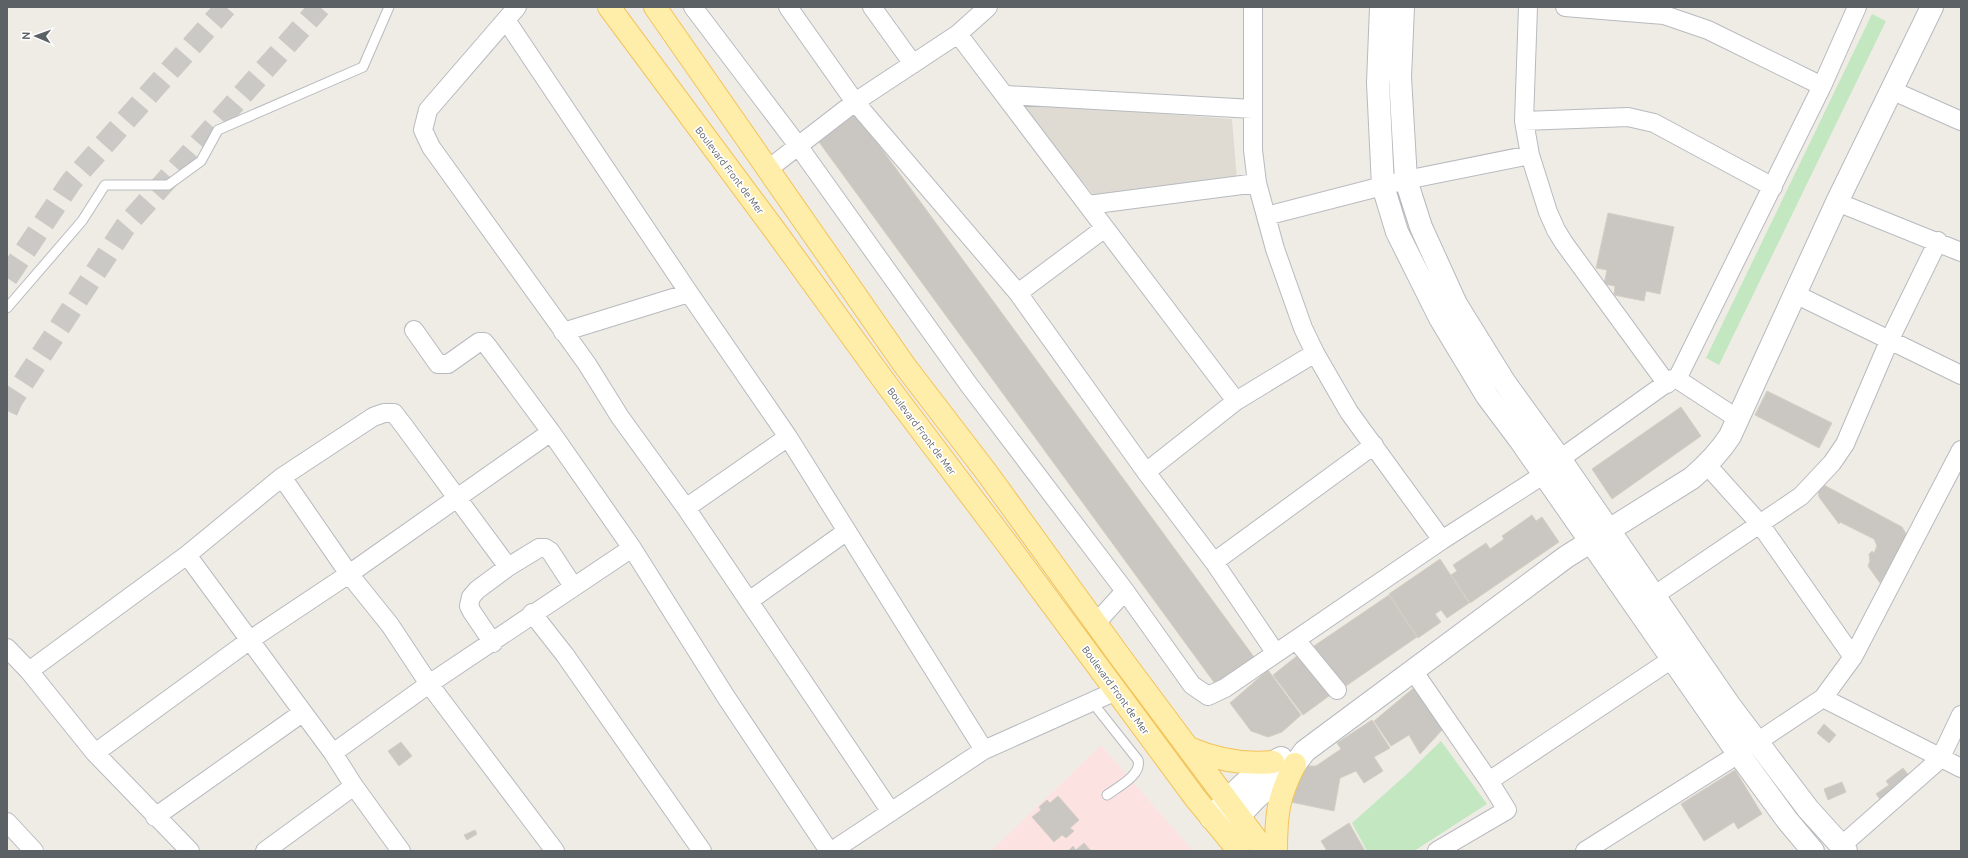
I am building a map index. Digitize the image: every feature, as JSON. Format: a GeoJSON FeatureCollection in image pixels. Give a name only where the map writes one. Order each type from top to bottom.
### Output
{"type":"FeatureCollection","features":[{"type":"Feature","properties":{"kind":"main road","name":"Boulevard Front de Mer"},"geometry":{"type":"LineString","coordinates":[[609,7],[776,232],[887,385],[1217,825],[1257,849]]}},
{"type":"Feature","properties":{"kind":"main road"},"geometry":{"type":"LineString","coordinates":[[654,7],[905,366],[987,473],[1189,748],[1232,808],[1257,849]]}},
{"type":"Feature","properties":{"kind":"main road"},"geometry":{"type":"LineString","coordinates":[[1381,7],[1378,83],[1383,186],[1397,232],[1440,318],[1486,396],[1520,440],[1672,659],[1749,748],[1808,809],[1843,848]]}},
{"type":"Feature","properties":{"kind":"main road"},"geometry":{"type":"LineString","coordinates":[[1404,7],[1400,77],[1406,180],[1421,227],[1456,304],[1505,383],[1560,459],[1726,699],[1749,748],[1787,820],[1813,851]]}},
{"type":"Feature","properties":{"kind":"main road"},"geometry":{"type":"LineString","coordinates":[[1232,808],[1589,541],[1692,478],[1707,465],[1730,436],[1837,202],[1932,7]]}},
{"type":"Feature","properties":{"kind":"main road"},"geometry":{"type":"LineString","coordinates":[[1189,748],[1222,760],[1256,763],[1273,762]]}},
{"type":"Feature","properties":{"kind":"main road"},"geometry":{"type":"LineString","coordinates":[[1217,825],[1232,808],[1250,779],[1273,762],[1283,757],[1300,758]]}},
{"type":"Feature","properties":{"kind":"main road"},"geometry":{"type":"LineString","coordinates":[[1257,849],[1278,806],[1285,783],[1300,758]]}},
{"type":"Feature","properties":{"kind":"street"},"geometry":{"type":"LineString","coordinates":[[694,7],[799,147],[969,385],[1125,591],[1192,685],[1208,696],[1225,688],[1275,652],[1296,640],[1442,540],[1543,475],[1560,459],[1672,381],[1773,187],[1822,86],[1857,7]]}},
{"type":"Feature","properties":{"kind":"street"},"geometry":{"type":"LineString","coordinates":[[788,7],[855,102],[1018,293],[1146,472],[1214,562],[1275,652]]}},
{"type":"Feature","properties":{"kind":"street"},"geometry":{"type":"LineString","coordinates":[[872,7],[913,64]]}},
{"type":"Feature","properties":{"kind":"street"},"geometry":{"type":"LineString","coordinates":[[768,170],[855,102],[958,34],[988,7]]}},
{"type":"Feature","properties":{"kind":"street"},"geometry":{"type":"LineString","coordinates":[[1253,7],[1253,150],[1257,183],[1275,249],[1303,328],[1315,354],[1349,412],[1442,540]]}},
{"type":"Feature","properties":{"kind":"street"},"geometry":{"type":"LineString","coordinates":[[1528,7],[1524,121],[1530,155],[1548,212],[1556,230],[1672,381],[1738,419]]}},
{"type":"Feature","properties":{"kind":"street"},"geometry":{"type":"LineString","coordinates":[[1565,7],[1664,15],[1708,30],[1822,86]]}},
{"type":"Feature","properties":{"kind":"street"},"geometry":{"type":"LineString","coordinates":[[891,812],[686,508],[620,417],[587,364],[431,147],[423,130],[428,110],[511,14],[689,293],[788,437],[984,750]]}},
{"type":"Feature","properties":{"kind":"street"},"geometry":{"type":"LineString","coordinates":[[958,34],[1236,401]]}},
{"type":"Feature","properties":{"kind":"street"},"geometry":{"type":"LineString","coordinates":[[1891,90],[1961,121]]}},
{"type":"Feature","properties":{"kind":"street"},"geometry":{"type":"LineString","coordinates":[[1006,96],[1253,109]]}},
{"type":"Feature","properties":{"kind":"street"},"geometry":{"type":"LineString","coordinates":[[1524,121],[1628,117],[1654,123],[1773,187]]}},
{"type":"Feature","properties":{"kind":"street"},"geometry":{"type":"LineString","coordinates":[[1266,216],[1406,180],[1530,155]]}},
{"type":"Feature","properties":{"kind":"street"},"geometry":{"type":"LineString","coordinates":[[1088,205],[1257,183]]}},
{"type":"Feature","properties":{"kind":"street"},"geometry":{"type":"LineString","coordinates":[[1837,202],[1938,241],[1961,252]]}},
{"type":"Feature","properties":{"kind":"street"},"geometry":{"type":"LineString","coordinates":[[1018,293],[1105,228]]}},
{"type":"Feature","properties":{"kind":"street"},"geometry":{"type":"LineString","coordinates":[[1655,595],[1801,496],[1832,463],[1845,444],[1890,339],[1938,241]]}},
{"type":"Feature","properties":{"kind":"street"},"geometry":{"type":"LineString","coordinates":[[563,332],[689,293]]}},
{"type":"Feature","properties":{"kind":"street"},"geometry":{"type":"LineString","coordinates":[[1795,294],[1890,339],[1961,375]]}},
{"type":"Feature","properties":{"kind":"street"},"geometry":{"type":"LineString","coordinates":[[414,330],[436,363],[442,365],[453,361],[476,343],[484,342],[551,432],[632,548],[726,697],[830,851],[984,750],[1116,691]]}},
{"type":"Feature","properties":{"kind":"street"},"geometry":{"type":"LineString","coordinates":[[1146,472],[1236,401],[1315,354]]}},
{"type":"Feature","properties":{"kind":"street"},"geometry":{"type":"LineString","coordinates":[[29,671],[187,555],[282,477],[374,417],[384,413],[394,413],[508,567]]}},
{"type":"Feature","properties":{"kind":"street"},"geometry":{"type":"LineString","coordinates":[[95,753],[250,640],[349,574],[551,432]]}},
{"type":"Feature","properties":{"kind":"street"},"geometry":{"type":"LineString","coordinates":[[686,508],[788,437]]}},
{"type":"Feature","properties":{"kind":"street"},"geometry":{"type":"LineString","coordinates":[[1214,562],[1374,445]]}},
{"type":"Feature","properties":{"kind":"street"},"geometry":{"type":"LineString","coordinates":[[1585,851],[1749,748],[1823,698],[1853,657],[1961,450]]}},
{"type":"Feature","properties":{"kind":"street"},"geometry":{"type":"LineString","coordinates":[[1707,465],[1760,524],[1853,657]]}},
{"type":"Feature","properties":{"kind":"street"},"geometry":{"type":"LineString","coordinates":[[282,477],[349,574],[390,626],[429,684],[554,851]]}},
{"type":"Feature","properties":{"kind":"street"},"geometry":{"type":"LineString","coordinates":[[749,601],[847,531]]}},
{"type":"Feature","properties":{"kind":"street"},"geometry":{"type":"LineString","coordinates":[[493,643],[469,606],[471,597],[477,590],[508,567],[539,548],[545,548],[550,551],[573,586]]}},
{"type":"Feature","properties":{"kind":"street"},"geometry":{"type":"LineString","coordinates":[[333,753],[429,684],[493,643],[532,613],[632,548]]}},
{"type":"Feature","properties":{"kind":"street"},"geometry":{"type":"LineString","coordinates":[[187,555],[302,713],[333,753],[354,786],[401,851]]}},
{"type":"Feature","properties":{"kind":"street"},"geometry":{"type":"LineString","coordinates":[[1096,623],[1125,591]]}},
{"type":"Feature","properties":{"kind":"street"},"geometry":{"type":"LineString","coordinates":[[532,613],[570,662],[702,851]]}},
{"type":"Feature","properties":{"kind":"street"},"geometry":{"type":"LineString","coordinates":[[1296,640],[1337,690]]}},
{"type":"Feature","properties":{"kind":"street"},"geometry":{"type":"LineString","coordinates":[[7,648],[29,671],[95,753],[155,817],[190,851]]}},
{"type":"Feature","properties":{"kind":"street"},"geometry":{"type":"LineString","coordinates":[[1489,781],[1672,659]]}},
{"type":"Feature","properties":{"kind":"street"},"geometry":{"type":"LineString","coordinates":[[1414,672],[1489,781],[1507,810],[1437,851]]}},
{"type":"Feature","properties":{"kind":"street"},"geometry":{"type":"LineString","coordinates":[[1823,698],[1940,759],[1961,768]]}},
{"type":"Feature","properties":{"kind":"street"},"geometry":{"type":"LineString","coordinates":[[155,817],[302,713]]}},
{"type":"Feature","properties":{"kind":"street"},"geometry":{"type":"LineString","coordinates":[[1843,848],[1940,759],[1961,715]]}},
{"type":"Feature","properties":{"kind":"street"},"geometry":{"type":"LineString","coordinates":[[266,851],[354,786]]}},
{"type":"Feature","properties":{"kind":"street"},"geometry":{"type":"LineString","coordinates":[[7,822],[34,851]]}},
{"type":"Feature","properties":{"kind":"lane"},"geometry":{"type":"LineString","coordinates":[[7,308],[82,221],[105,185],[168,185],[201,161],[218,130],[363,67],[389,7]]}},
{"type":"Feature","properties":{"kind":"lane"},"geometry":{"type":"LineString","coordinates":[[1092,702],[1138,760],[1139,764],[1136,773],[1107,795]]}},
{"type":"Feature","properties":{"kind":"shaded area"},"geometry":{"type":"Polygon","coordinates":[[[1020,103],[1232,119],[1237,180],[1095,197],[1020,103]]]}},
{"type":"Feature","properties":{"kind":"shaded area"},"geometry":{"type":"Polygon","coordinates":[[[1101,745],[1193,851],[991,851],[1101,745]]]}},
{"type":"Feature","properties":{"kind":"green space"},"geometry":{"type":"Polygon","coordinates":[[[1872,14],[1886,21],[1719,365],[1706,358],[1872,14]]]}},
{"type":"Feature","properties":{"kind":"green space"},"geometry":{"type":"Polygon","coordinates":[[[1441,741],[1487,804],[1414,851],[1367,851],[1352,823],[1407,774],[1441,741]]]}},
{"type":"Feature","properties":{"kind":"building"},"geometry":{"type":"Polygon","coordinates":[[[856,114],[1254,657],[1216,685],[819,142],[856,114]]]}},
{"type":"Feature","properties":{"kind":"building"},"geometry":{"type":"Polygon","coordinates":[[[1608,213],[1674,227],[1660,294],[1646,291],[1644,301],[1614,295],[1615,286],[1604,284],[1607,270],[1596,268],[1608,213]]]}},
{"type":"Feature","properties":{"kind":"building"},"geometry":{"type":"Polygon","coordinates":[[[1767,391],[1832,423],[1819,448],[1755,415],[1767,391]]]}},
{"type":"Feature","properties":{"kind":"building"},"geometry":{"type":"Polygon","coordinates":[[[1681,407],[1701,436],[1612,499],[1592,469],[1681,407]]]}},
{"type":"Feature","properties":{"kind":"building"},"geometry":{"type":"Polygon","coordinates":[[[1824,485],[1902,527],[1905,532],[1907,537],[1890,572],[1887,571],[1880,583],[1868,566],[1870,561],[1869,554],[1872,551],[1874,553],[1877,546],[1874,539],[1840,522],[1839,524],[1819,497],[1818,490],[1824,485]]]}},
{"type":"Feature","properties":{"kind":"building"},"geometry":{"type":"Polygon","coordinates":[[[1532,515],[1536,521],[1542,517],[1559,542],[1470,603],[1451,575],[1457,571],[1453,565],[1486,543],[1490,549],[1504,539],[1502,536],[1532,515]]]}},
{"type":"Feature","properties":{"kind":"building"},"geometry":{"type":"Polygon","coordinates":[[[1440,559],[1469,603],[1447,618],[1441,610],[1435,614],[1441,622],[1418,638],[1389,594],[1440,559]]]}},
{"type":"Feature","properties":{"kind":"building"},"geometry":{"type":"Polygon","coordinates":[[[1389,595],[1417,637],[1343,688],[1314,646],[1389,595]]]}},
{"type":"Feature","properties":{"kind":"building"},"geometry":{"type":"Polygon","coordinates":[[[1302,652],[1333,693],[1303,715],[1273,675],[1302,652]]]}},
{"type":"Feature","properties":{"kind":"building"},"geometry":{"type":"Polygon","coordinates":[[[1268,670],[1301,715],[1282,732],[1268,737],[1251,731],[1230,703],[1268,670]]]}},
{"type":"Feature","properties":{"kind":"building"},"geometry":{"type":"Polygon","coordinates":[[[1416,686],[1443,729],[1420,754],[1409,735],[1391,746],[1374,721],[1416,686]]]}},
{"type":"Feature","properties":{"kind":"building"},"geometry":{"type":"Polygon","coordinates":[[[1372,720],[1390,748],[1374,757],[1383,771],[1364,783],[1356,771],[1340,778],[1334,811],[1291,802],[1300,766],[1316,766],[1341,749],[1337,743],[1372,720]]]}},
{"type":"Feature","properties":{"kind":"building"},"geometry":{"type":"Polygon","coordinates":[[[1824,724],[1836,735],[1829,743],[1817,733],[1824,724]]]}},
{"type":"Feature","properties":{"kind":"building"},"geometry":{"type":"Polygon","coordinates":[[[401,742],[412,756],[399,766],[388,751],[401,742]]]}},
{"type":"Feature","properties":{"kind":"building"},"geometry":{"type":"Polygon","coordinates":[[[1903,768],[1916,785],[1886,807],[1876,794],[1889,785],[1886,781],[1903,768]]]}},
{"type":"Feature","properties":{"kind":"building"},"geometry":{"type":"Polygon","coordinates":[[[1735,770],[1762,814],[1738,829],[1734,822],[1704,841],[1681,804],[1735,770]]]}},
{"type":"Feature","properties":{"kind":"building"},"geometry":{"type":"Polygon","coordinates":[[[1842,782],[1846,792],[1828,800],[1824,789],[1842,782]]]}},
{"type":"Feature","properties":{"kind":"building"},"geometry":{"type":"Polygon","coordinates":[[[1058,796],[1079,820],[1070,828],[1074,831],[1066,838],[1062,835],[1054,842],[1032,817],[1041,810],[1039,807],[1047,800],[1050,803],[1058,796]]]}},
{"type":"Feature","properties":{"kind":"building"},"geometry":{"type":"Polygon","coordinates":[[[1349,823],[1365,851],[1327,851],[1321,841],[1349,823]]]}},
{"type":"Feature","properties":{"kind":"building"},"geometry":{"type":"Polygon","coordinates":[[[475,830],[477,834],[467,840],[464,835],[475,830]]]}},
{"type":"Feature","properties":{"kind":"building"},"geometry":{"type":"Polygon","coordinates":[[[1084,843],[1091,851],[1068,851],[1073,846],[1076,850],[1084,843]]]}},
{"type":"Feature","properties":{"kind":"tunnel"},"geometry":{"type":"LineString","coordinates":[[7,278],[71,182],[226,7]]}},
{"type":"Feature","properties":{"kind":"tunnel"},"geometry":{"type":"LineString","coordinates":[[7,411],[12,400],[125,227],[320,7]]}}]}
